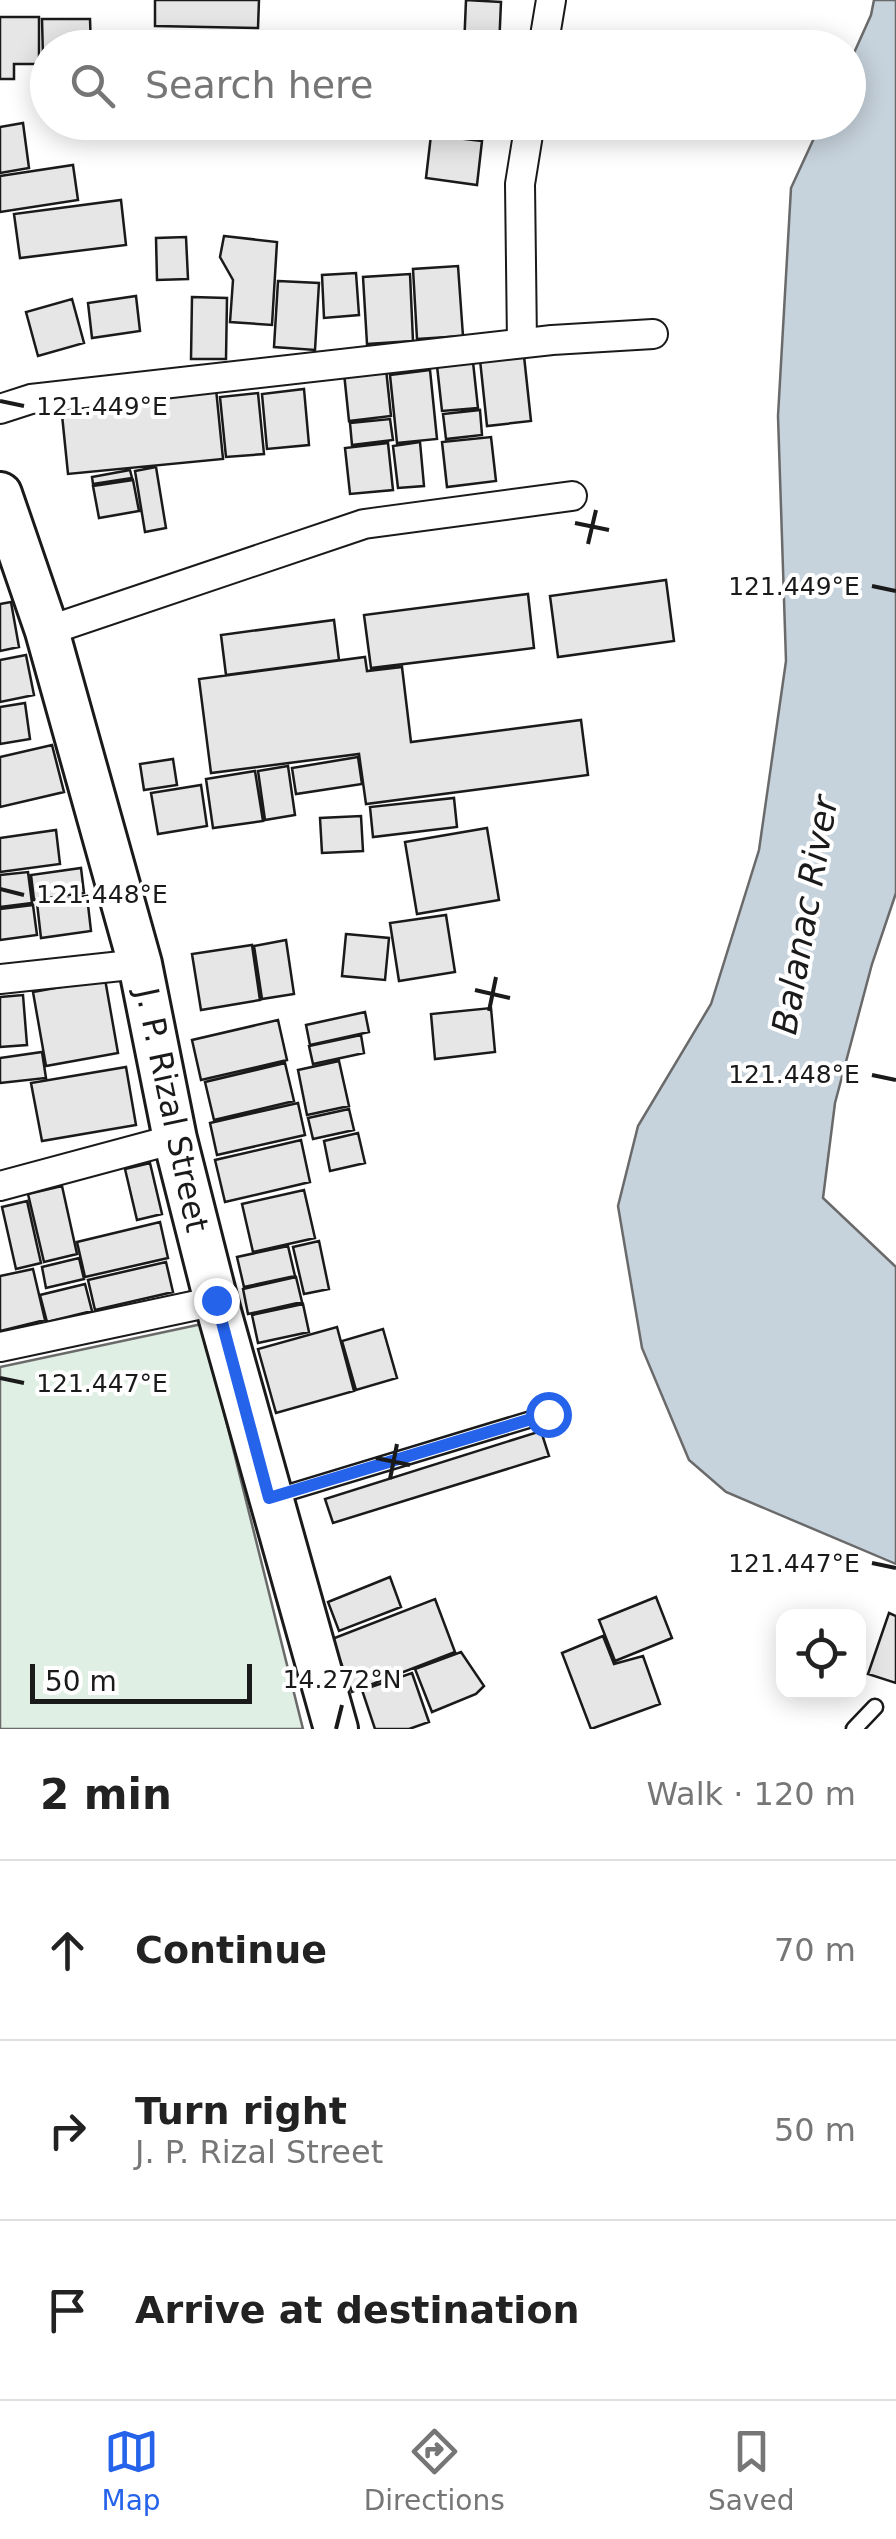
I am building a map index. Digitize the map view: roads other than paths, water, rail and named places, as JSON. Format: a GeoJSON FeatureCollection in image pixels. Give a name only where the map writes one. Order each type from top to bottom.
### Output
{"type":"FeatureCollection","features":[{"type":"Feature","properties":{"kind":"main road","name":"J. P. Rizal Street"},"geometry":{"type":"LineString","coordinates":[[0,494],[46,631],[140,964],[175,1139],[216,1300],[336,1729]]}},
{"type":"Feature","properties":{"kind":"street"},"geometry":{"type":"LineString","coordinates":[[545,30],[550,0]]}},
{"type":"Feature","properties":{"kind":"street"},"geometry":{"type":"LineString","coordinates":[[522,344],[520,184],[527,140]]}},
{"type":"Feature","properties":{"kind":"street"},"geometry":{"type":"LineString","coordinates":[[0,408],[31,399],[522,344],[654,334]]}},
{"type":"Feature","properties":{"kind":"street"},"geometry":{"type":"LineString","coordinates":[[46,631],[364,524],[572,496]]}},
{"type":"Feature","properties":{"kind":"street"},"geometry":{"type":"LineString","coordinates":[[0,979],[140,964]]}},
{"type":"Feature","properties":{"kind":"street"},"geometry":{"type":"LineString","coordinates":[[0,1186],[175,1139]]}},
{"type":"Feature","properties":{"kind":"street"},"geometry":{"type":"LineString","coordinates":[[0,1347],[216,1300]]}},
{"type":"Feature","properties":{"kind":"lane"},"geometry":{"type":"LineString","coordinates":[[269,1498],[548,1414]]}},
{"type":"Feature","properties":{"kind":"lane"},"geometry":{"type":"LineString","coordinates":[[854,1729],[875,1707]]}},
{"type":"Feature","properties":{"kind":"water","name":"Balanac River"},"geometry":{"type":"Polygon","coordinates":[[[874,0],[896,0],[896,893],[872,964],[835,1103],[823,1198],[896,1267],[896,1564],[726,1492],[689,1460],[642,1348],[618,1206],[638,1126],[711,1004],[759,850],[786,661],[778,416],[791,188],[813,140],[866,140],[864,30],[874,0]]]}}]}
